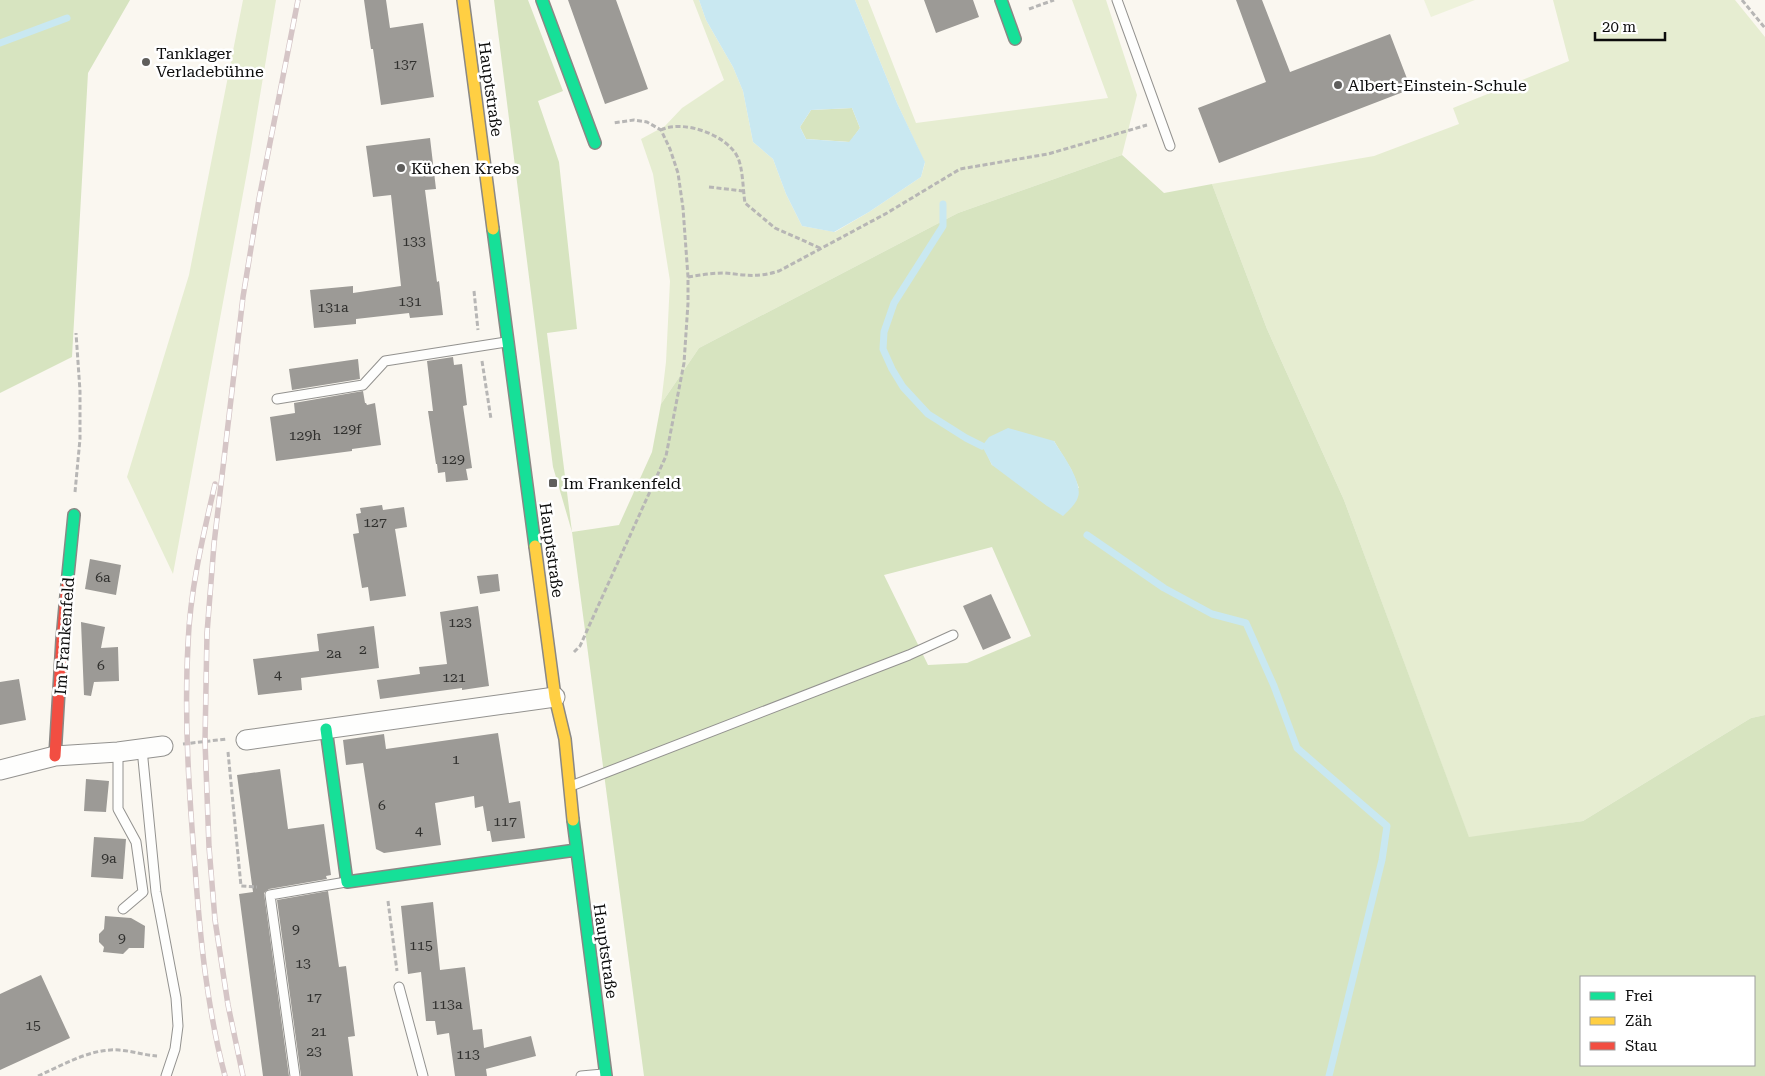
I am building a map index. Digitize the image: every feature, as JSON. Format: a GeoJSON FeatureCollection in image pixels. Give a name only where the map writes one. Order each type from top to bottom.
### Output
{"type":"FeatureCollection","features":[{"type":"Feature","properties":{"kind":"main road","name":"Hauptstraße"},"geometry":{"type":"LineString","coordinates":[[463,0],[555,697],[565,739],[576,850],[606,1075]]}},
{"type":"Feature","properties":{"kind":"main road"},"geometry":{"type":"LineString","coordinates":[[542,0],[595,143]]}},
{"type":"Feature","properties":{"kind":"main road"},"geometry":{"type":"LineString","coordinates":[[1001,0],[1015,38]]}},
{"type":"Feature","properties":{"kind":"main road","name":"Im Frankenfeld"},"geometry":{"type":"LineString","coordinates":[[55,756],[62,640],[74,515]]}},
{"type":"Feature","properties":{"kind":"main road"},"geometry":{"type":"LineString","coordinates":[[326,729],[347,882],[576,850]]}},
{"type":"Feature","properties":{"kind":"street"},"geometry":{"type":"LineString","coordinates":[[246,740],[555,697]]}},
{"type":"Feature","properties":{"kind":"street"},"geometry":{"type":"LineString","coordinates":[[0,770],[55,756],[118,752],[163,746]]}},
{"type":"Feature","properties":{"kind":"lane"},"geometry":{"type":"LineString","coordinates":[[1117,0],[1170,146]]}},
{"type":"Feature","properties":{"kind":"lane"},"geometry":{"type":"LineString","coordinates":[[277,398],[363,386],[385,361],[508,341]]}},
{"type":"Feature","properties":{"kind":"lane"},"geometry":{"type":"LineString","coordinates":[[569,787],[900,658],[954,635]]}},
{"type":"Feature","properties":{"kind":"lane"},"geometry":{"type":"LineString","coordinates":[[142,749],[156,892],[176,998],[178,1026],[175,1049],[166,1076]]}},
{"type":"Feature","properties":{"kind":"lane"},"geometry":{"type":"LineString","coordinates":[[118,752],[118,809],[136,842],[143,892],[124,909]]}},
{"type":"Feature","properties":{"kind":"lane"},"geometry":{"type":"LineString","coordinates":[[295,1076],[270,895],[347,882]]}},
{"type":"Feature","properties":{"kind":"lane"},"geometry":{"type":"LineString","coordinates":[[399,987],[423,1076]]}},
{"type":"Feature","properties":{"kind":"lane","name":"Hauptstraße"},"geometry":{"type":"LineString","coordinates":[[581,1076],[606,1075]]}},
{"type":"Feature","properties":{"kind":"path"},"geometry":{"type":"LineString","coordinates":[[1742,0],[1765,28]]}},
{"type":"Feature","properties":{"kind":"path"},"geometry":{"type":"LineString","coordinates":[[553,678],[580,646],[666,456],[684,363],[688,277],[683,208],[678,172],[670,148],[661,130],[647,122],[621,121],[590,130]]}},
{"type":"Feature","properties":{"kind":"path"},"geometry":{"type":"LineString","coordinates":[[688,277],[722,273],[762,276],[779,271],[887,213],[960,169],[1048,154],[1160,121]]}},
{"type":"Feature","properties":{"kind":"path"},"geometry":{"type":"LineString","coordinates":[[661,130],[669,126],[691,128],[722,140],[730,146],[738,158],[745,203],[775,228],[820,248]]}},
{"type":"Feature","properties":{"kind":"path"},"geometry":{"type":"LineString","coordinates":[[709,187],[743,191]]}},
{"type":"Feature","properties":{"kind":"path"},"geometry":{"type":"LineString","coordinates":[[74,515],[80,439],[80,391],[76,333]]}},
{"type":"Feature","properties":{"kind":"path"},"geometry":{"type":"LineString","coordinates":[[226,739],[241,886],[263,887],[270,895]]}},
{"type":"Feature","properties":{"kind":"path"},"geometry":{"type":"LineString","coordinates":[[163,746],[226,739],[246,740]]}},
{"type":"Feature","properties":{"kind":"path"},"geometry":{"type":"LineString","coordinates":[[385,877],[399,987]]}},
{"type":"Feature","properties":{"kind":"path"},"geometry":{"type":"LineString","coordinates":[[38,1076],[86,1055],[101,1051],[118,1050],[157,1056]]}},
{"type":"Feature","properties":{"kind":"green space"},"geometry":{"type":"Polygon","coordinates":[[[0,0],[130,0],[88,73],[72,357],[0,393],[0,0]]]}},
{"type":"Feature","properties":{"kind":"green space"},"geometry":{"type":"Polygon","coordinates":[[[243,0],[276,0],[249,161],[173,574],[127,477],[189,275],[243,0]]]}},
{"type":"Feature","properties":{"kind":"green space"},"geometry":{"type":"Polygon","coordinates":[[[494,0],[528,0],[563,91],[538,101],[559,162],[577,329],[547,333],[572,532],[553,467],[494,0]]]}},
{"type":"Feature","properties":{"kind":"green space"},"geometry":{"type":"Polygon","coordinates":[[[693,0],[699,0],[706,20],[733,67],[743,91],[753,142],[773,159],[786,194],[802,226],[835,232],[921,177],[925,163],[897,103],[855,0],[868,0],[916,123],[1108,98],[1072,0],[1106,0],[1137,95],[1122,155],[958,213],[699,348],[661,404],[666,362],[670,281],[653,174],[641,139],[665,126],[682,108],[724,80],[693,0]]]}},
{"type":"Feature","properties":{"kind":"green space"},"geometry":{"type":"Polygon","coordinates":[[[1424,0],[1475,0],[1431,17],[1424,0]]]}},
{"type":"Feature","properties":{"kind":"green space"},"geometry":{"type":"Polygon","coordinates":[[[1553,0],[1735,0],[1765,37],[1765,715],[1751,718],[1583,821],[1469,838],[1344,500],[1267,329],[1212,184],[1374,156],[1459,124],[1453,108],[1569,61],[1553,0]]]}},
{"type":"Feature","properties":{"kind":"green space"},"geometry":{"type":"Polygon","coordinates":[[[852,108],[860,128],[850,142],[806,139],[800,127],[811,110],[852,108]]]}},
{"type":"Feature","properties":{"kind":"green space"},"geometry":{"type":"Polygon","coordinates":[[[1122,155],[1164,193],[1212,184],[1267,329],[1344,500],[1469,837],[1583,821],[1751,718],[1765,715],[1765,1076],[644,1076],[572,532],[619,525],[652,452],[661,404],[699,348],[958,213],[1122,155]],[[1054,441],[983,446],[992,465],[1079,488],[1071,469],[1054,441]],[[992,547],[884,575],[928,665],[967,663],[1031,636],[992,547]]]}},
{"type":"Feature","properties":{"kind":"water"},"geometry":{"type":"Polygon","coordinates":[[[699,0],[855,0],[897,103],[925,162],[921,177],[869,212],[834,232],[802,226],[786,194],[773,159],[753,142],[743,91],[733,67],[706,20],[699,0]],[[852,108],[811,110],[800,127],[806,139],[849,142],[860,128],[852,108]]]}},
{"type":"Feature","properties":{"kind":"water"},"geometry":{"type":"Polygon","coordinates":[[[1008,428],[1054,441],[1066,460],[1075,476],[1079,491],[1076,502],[1063,516],[992,465],[982,446],[989,437],[1008,428]]]}},
{"type":"Feature","properties":{"kind":"building"},"geometry":{"type":"Polygon","coordinates":[[[364,0],[386,0],[390,28],[423,23],[434,97],[381,105],[364,0]]]}},
{"type":"Feature","properties":{"kind":"building"},"geometry":{"type":"Polygon","coordinates":[[[568,0],[616,0],[648,89],[605,104],[568,0]]]}},
{"type":"Feature","properties":{"kind":"building"},"geometry":{"type":"Polygon","coordinates":[[[924,0],[973,0],[979,17],[936,33],[924,0]]]}},
{"type":"Feature","properties":{"kind":"building"},"geometry":{"type":"Polygon","coordinates":[[[1236,0],[1262,0],[1290,72],[1390,34],[1411,89],[1219,163],[1198,108],[1266,82],[1236,0]]]}},
{"type":"Feature","properties":{"kind":"building"},"geometry":{"type":"Polygon","coordinates":[[[430,138],[436,189],[425,190],[443,315],[410,318],[409,313],[356,319],[356,324],[314,328],[310,290],[353,286],[353,293],[401,286],[391,195],[373,197],[366,146],[430,138]]]}},
{"type":"Feature","properties":{"kind":"building"},"geometry":{"type":"Polygon","coordinates":[[[453,357],[454,365],[462,364],[467,405],[463,406],[472,468],[466,469],[468,480],[446,482],[445,472],[438,473],[436,464],[428,411],[433,411],[427,361],[453,357]]]}},
{"type":"Feature","properties":{"kind":"building"},"geometry":{"type":"Polygon","coordinates":[[[358,359],[360,379],[292,390],[289,369],[358,359]]]}},
{"type":"Feature","properties":{"kind":"building"},"geometry":{"type":"Polygon","coordinates":[[[363,391],[367,405],[375,403],[381,445],[352,449],[352,451],[276,461],[270,417],[295,413],[294,403],[363,391]]]}},
{"type":"Feature","properties":{"kind":"building"},"geometry":{"type":"Polygon","coordinates":[[[382,505],[383,510],[404,507],[407,527],[395,529],[406,596],[370,601],[368,587],[362,588],[353,534],[359,533],[356,514],[361,513],[360,508],[382,505]]]}},
{"type":"Feature","properties":{"kind":"building"},"geometry":{"type":"Polygon","coordinates":[[[90,559],[121,565],[116,595],[85,589],[90,559]]]}},
{"type":"Feature","properties":{"kind":"building"},"geometry":{"type":"Polygon","coordinates":[[[498,574],[500,591],[480,594],[477,576],[498,574]]]}},
{"type":"Feature","properties":{"kind":"building"},"geometry":{"type":"Polygon","coordinates":[[[991,594],[1011,638],[983,650],[963,606],[991,594]]]}},
{"type":"Feature","properties":{"kind":"building"},"geometry":{"type":"Polygon","coordinates":[[[478,606],[489,686],[380,699],[377,680],[420,674],[419,667],[447,664],[440,612],[478,606]]]}},
{"type":"Feature","properties":{"kind":"building"},"geometry":{"type":"Polygon","coordinates":[[[81,622],[105,627],[101,648],[118,647],[119,681],[94,682],[91,696],[84,695],[81,622]]]}},
{"type":"Feature","properties":{"kind":"building"},"geometry":{"type":"Polygon","coordinates":[[[374,626],[379,668],[301,678],[302,690],[258,695],[253,659],[319,651],[317,634],[374,626]]]}},
{"type":"Feature","properties":{"kind":"building"},"geometry":{"type":"Polygon","coordinates":[[[19,679],[26,720],[0,725],[0,682],[19,679]]]}},
{"type":"Feature","properties":{"kind":"building"},"geometry":{"type":"Polygon","coordinates":[[[498,733],[509,803],[520,801],[525,838],[492,842],[490,831],[487,831],[483,806],[475,808],[474,796],[435,803],[441,845],[384,853],[376,849],[363,763],[346,765],[343,740],[384,734],[386,749],[498,733]]]}},
{"type":"Feature","properties":{"kind":"building"},"geometry":{"type":"Polygon","coordinates":[[[280,769],[288,829],[324,824],[331,875],[326,876],[327,879],[269,889],[264,893],[289,1076],[263,1076],[239,894],[253,892],[237,775],[280,769]]]}},
{"type":"Feature","properties":{"kind":"building"},"geometry":{"type":"Polygon","coordinates":[[[86,779],[109,781],[106,812],[84,811],[86,779]]]}},
{"type":"Feature","properties":{"kind":"building"},"geometry":{"type":"Polygon","coordinates":[[[94,837],[126,839],[123,879],[91,877],[94,837]]]}},
{"type":"Feature","properties":{"kind":"building"},"geometry":{"type":"Polygon","coordinates":[[[328,891],[339,967],[346,966],[355,1036],[348,1037],[353,1076],[301,1076],[277,900],[328,891]]]}},
{"type":"Feature","properties":{"kind":"building"},"geometry":{"type":"Polygon","coordinates":[[[433,902],[440,970],[465,967],[473,1030],[482,1029],[484,1048],[531,1036],[536,1056],[486,1069],[487,1076],[455,1076],[449,1033],[437,1035],[435,1021],[426,1021],[421,972],[408,974],[401,906],[433,902]]]}},
{"type":"Feature","properties":{"kind":"building"},"geometry":{"type":"Polygon","coordinates":[[[105,916],[131,918],[145,926],[144,948],[129,948],[123,954],[103,952],[104,947],[99,942],[99,934],[104,929],[105,916]]]}},
{"type":"Feature","properties":{"kind":"building"},"geometry":{"type":"Polygon","coordinates":[[[41,975],[70,1038],[0,1070],[0,994],[41,975]]]}},
{"type":"Feature","properties":{"kind":"waterway"},"geometry":{"type":"LineString","coordinates":[[0,43],[67,18]]}},
{"type":"Feature","properties":{"kind":"waterway"},"geometry":{"type":"LineString","coordinates":[[943,204],[943,226],[894,303],[884,332],[883,349],[903,387],[928,414],[982,446]]}},
{"type":"Feature","properties":{"kind":"waterway"},"geometry":{"type":"LineString","coordinates":[[1087,535],[1164,588],[1212,614],[1246,623],[1274,686],[1297,748],[1387,826],[1382,860],[1329,1076]]}},
{"type":"Feature","properties":{"kind":"railway"},"geometry":{"type":"LineString","coordinates":[[243,1076],[228,1005],[215,920],[209,847],[205,741],[207,633],[214,544],[243,297],[259,199],[298,0]]}},
{"type":"Feature","properties":{"kind":"railway"},"geometry":{"type":"LineString","coordinates":[[215,484],[191,604],[187,672],[187,728],[191,811],[202,946],[213,1024],[225,1076]]}},
{"type":"Feature","properties":{"kind":"traffic: fast"},"geometry":{"type":"LineString","coordinates":[[542,0],[595,143]]}},
{"type":"Feature","properties":{"kind":"traffic: fast"},"geometry":{"type":"LineString","coordinates":[[1001,0],[1015,39]]}},
{"type":"Feature","properties":{"kind":"traffic: fast"},"geometry":{"type":"LineString","coordinates":[[493,229],[535,546]]}},
{"type":"Feature","properties":{"kind":"traffic: fast"},"geometry":{"type":"LineString","coordinates":[[67,585],[74,515]]}},
{"type":"Feature","properties":{"kind":"traffic: fast"},"geometry":{"type":"LineString","coordinates":[[326,729],[347,882],[576,850]]}},
{"type":"Feature","properties":{"kind":"traffic: fast"},"geometry":{"type":"LineString","coordinates":[[573,820],[606,1076]]}},
{"type":"Feature","properties":{"kind":"traffic: slow"},"geometry":{"type":"LineString","coordinates":[[463,0],[493,229]]}},
{"type":"Feature","properties":{"kind":"traffic: slow"},"geometry":{"type":"LineString","coordinates":[[535,546],[555,697],[565,739],[573,820]]}},
{"type":"Feature","properties":{"kind":"traffic: jam"},"geometry":{"type":"LineString","coordinates":[[55,756],[67,585]]}},
{"type":"Feature","properties":{"kind":"place","name":"Tanklager Verladebühne"},"geometry":{"type":"Point","coordinates":[146,62]}},
{"type":"Feature","properties":{"kind":"place","name":"Albert-Einstein-Schule"},"geometry":{"type":"Point","coordinates":[1338,85]}},
{"type":"Feature","properties":{"kind":"place","name":"Küchen Krebs"},"geometry":{"type":"Point","coordinates":[401,168]}},
{"type":"Feature","properties":{"kind":"place","name":"Im Frankenfeld"},"geometry":{"type":"Point","coordinates":[553,483]}}]}
